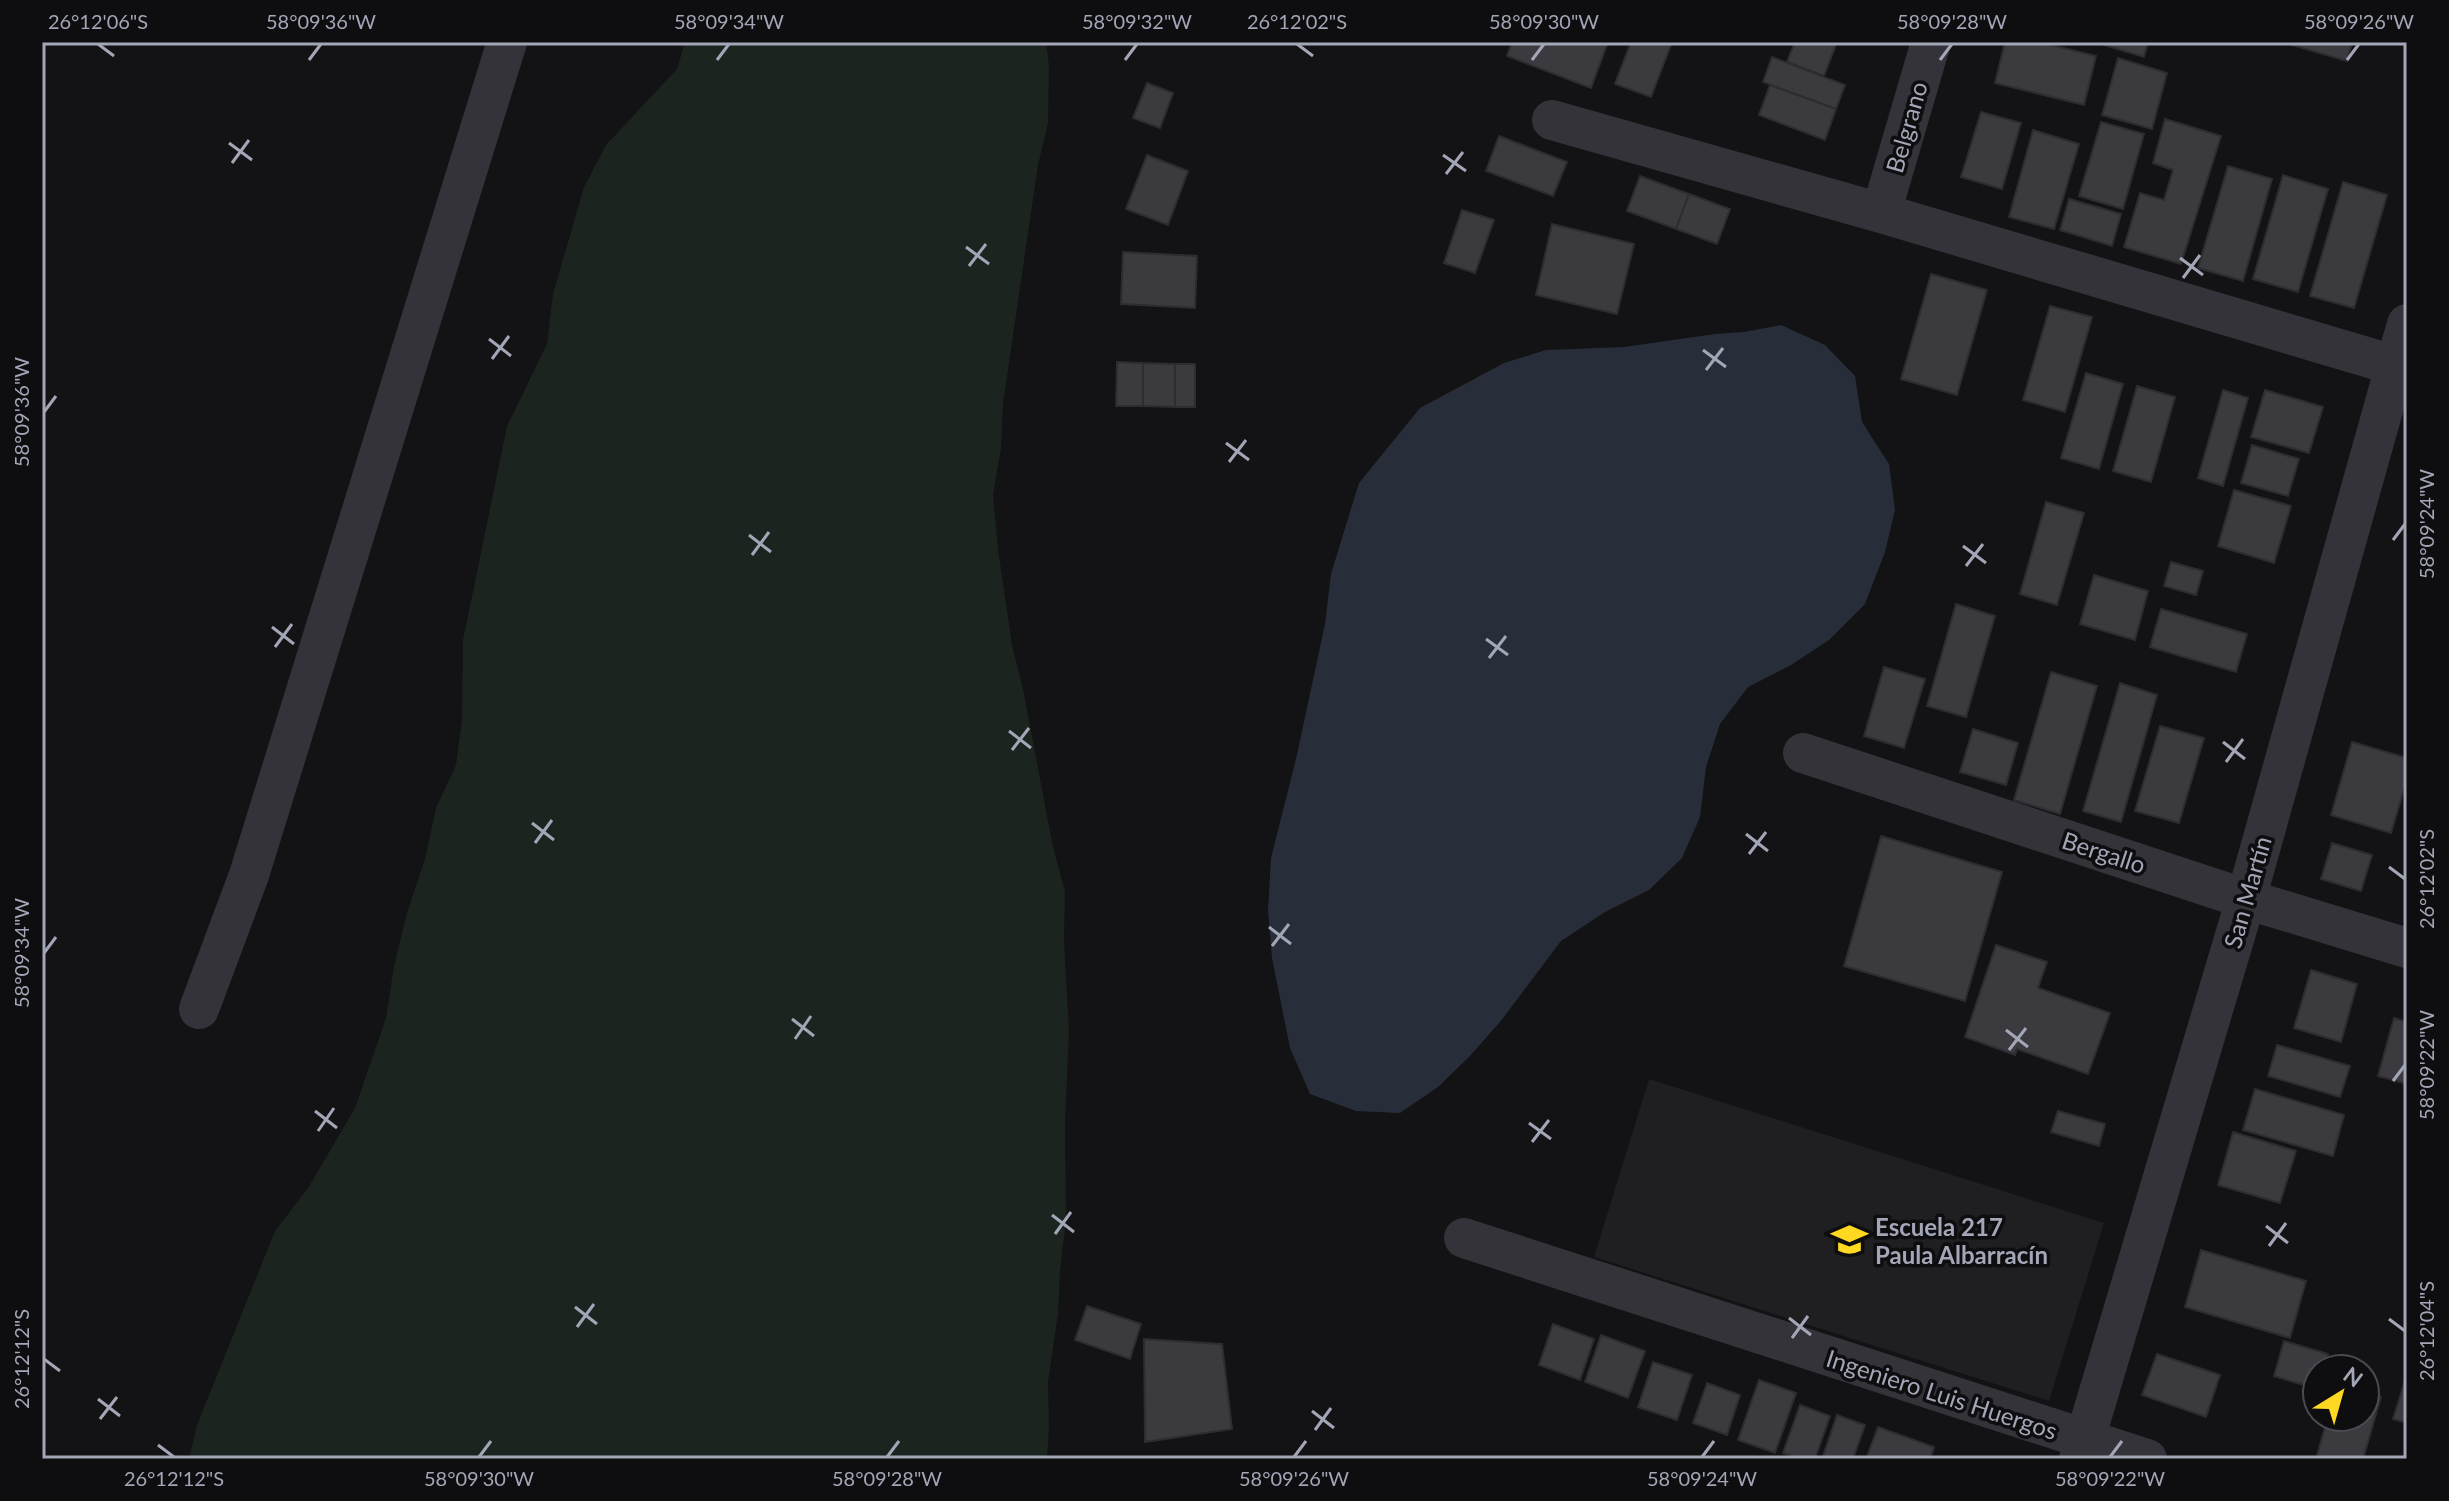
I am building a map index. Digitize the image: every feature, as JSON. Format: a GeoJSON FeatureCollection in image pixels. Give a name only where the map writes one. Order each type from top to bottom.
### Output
{"type":"FeatureCollection","features":[{"type":"Feature","properties":{"kind":"street"},"geometry":{"type":"LineString","coordinates":[[199,1009],[249,875],[507,42]]}},
{"type":"Feature","properties":{"kind":"street","name":"Belgrano"},"geometry":{"type":"LineString","coordinates":[[1881,213],[1931,42]]}},
{"type":"Feature","properties":{"kind":"street"},"geometry":{"type":"LineString","coordinates":[[1552,120],[1881,213],[2401,367]]}},
{"type":"Feature","properties":{"kind":"street","name":"San Martín"},"geometry":{"type":"LineString","coordinates":[[2082,1450],[2401,367],[2407,324]]}},
{"type":"Feature","properties":{"kind":"street","name":"Bergallo"},"geometry":{"type":"LineString","coordinates":[[1803,753],[2246,899],[2407,948]]}},
{"type":"Feature","properties":{"kind":"street","name":"Ingeniero Luis Huergos"},"geometry":{"type":"LineString","coordinates":[[1464,1238],[2082,1450],[2147,1459]]}},
{"type":"Feature","properties":{"kind":"shaded area"},"geometry":{"type":"Polygon","coordinates":[[[685,42],[1046,42],[1049,66],[1048,123],[1038,165],[993,495],[1012,645],[1053,847],[1065,891],[1064,940],[1069,1030],[1065,1125],[1066,1220],[1058,1314],[1048,1382],[1047,1459],[189,1459],[197,1425],[275,1231],[308,1188],[355,1108],[386,1018],[394,966],[425,859],[436,808],[456,765],[462,720],[463,640],[507,426],[547,344],[553,294],[584,187],[606,145],[677,69],[685,42]]]}},
{"type":"Feature","properties":{"kind":"shaded area"},"geometry":{"type":"Polygon","coordinates":[[[1781,325],[1825,345],[1855,376],[1862,422],[1889,464],[1895,510],[1885,552],[1865,604],[1829,640],[1791,665],[1748,687],[1720,724],[1706,767],[1700,817],[1682,858],[1649,890],[1605,912],[1561,941],[1500,1022],[1438,1087],[1400,1113],[1356,1111],[1310,1094],[1290,1048],[1272,958],[1268,910],[1271,858],[1325,624],[1331,574],[1359,483],[1420,408],[1504,363],[1546,350],[1624,347],[1781,325]]]}},
{"type":"Feature","properties":{"kind":"shaded area","name":"Escuela 217 Paula Albarracín"},"geometry":{"type":"Polygon","coordinates":[[[1649,1079],[2104,1223],[2049,1401],[1594,1257],[1649,1079]]]}},
{"type":"Feature","properties":{"kind":"building"},"geometry":{"type":"Polygon","coordinates":[[[1512,42],[1608,42],[1591,88],[1507,56],[1512,42]]]}},
{"type":"Feature","properties":{"kind":"building"},"geometry":{"type":"Polygon","coordinates":[[[1631,42],[1672,42],[1651,97],[1615,84],[1631,42]]]}},
{"type":"Feature","properties":{"kind":"building"},"geometry":{"type":"Polygon","coordinates":[[[1795,42],[1837,42],[1824,76],[1787,62],[1795,42]]]}},
{"type":"Feature","properties":{"kind":"building"},"geometry":{"type":"Polygon","coordinates":[[[2005,42],[2039,42],[2096,56],[2084,105],[1995,83],[2005,42]]]}},
{"type":"Feature","properties":{"kind":"building"},"geometry":{"type":"Polygon","coordinates":[[[2094,42],[2148,42],[2144,57],[2094,42]]]}},
{"type":"Feature","properties":{"kind":"building"},"geometry":{"type":"Polygon","coordinates":[[[2282,42],[2352,42],[2347,61],[2282,42]]]}},
{"type":"Feature","properties":{"kind":"building"},"geometry":{"type":"Polygon","coordinates":[[[1772,57],[1845,85],[1836,109],[1763,82],[1772,57]]]}},
{"type":"Feature","properties":{"kind":"building"},"geometry":{"type":"Polygon","coordinates":[[[2118,58],[2167,73],[2152,129],[2102,115],[2118,58]]]}},
{"type":"Feature","properties":{"kind":"building"},"geometry":{"type":"Polygon","coordinates":[[[1147,83],[1173,93],[1160,128],[1133,118],[1147,83]]]}},
{"type":"Feature","properties":{"kind":"building"},"geometry":{"type":"Polygon","coordinates":[[[1770,85],[1836,109],[1825,140],[1759,115],[1770,85]]]}},
{"type":"Feature","properties":{"kind":"building"},"geometry":{"type":"Polygon","coordinates":[[[1981,112],[2021,123],[2002,189],[1961,177],[1981,112]]]}},
{"type":"Feature","properties":{"kind":"building"},"geometry":{"type":"Polygon","coordinates":[[[2165,119],[2221,136],[2181,264],[2124,247],[2140,193],[2164,200],[2173,170],[2153,163],[2165,119]]]}},
{"type":"Feature","properties":{"kind":"building"},"geometry":{"type":"Polygon","coordinates":[[[2101,122],[2144,134],[2123,209],[2079,196],[2101,122]]]}},
{"type":"Feature","properties":{"kind":"building"},"geometry":{"type":"Polygon","coordinates":[[[2033,130],[2079,144],[2054,229],[2009,217],[2033,130]]]}},
{"type":"Feature","properties":{"kind":"building"},"geometry":{"type":"Polygon","coordinates":[[[1499,136],[1567,162],[1553,196],[1486,171],[1499,136]]]}},
{"type":"Feature","properties":{"kind":"building"},"geometry":{"type":"Polygon","coordinates":[[[1147,155],[1188,171],[1168,225],[1126,209],[1147,155]]]}},
{"type":"Feature","properties":{"kind":"building"},"geometry":{"type":"Polygon","coordinates":[[[2228,166],[2272,179],[2243,281],[2198,268],[2228,166]]]}},
{"type":"Feature","properties":{"kind":"building"},"geometry":{"type":"Polygon","coordinates":[[[2283,175],[2328,189],[2298,292],[2253,279],[2283,175]]]}},
{"type":"Feature","properties":{"kind":"building"},"geometry":{"type":"Polygon","coordinates":[[[1640,176],[1689,194],[1676,229],[1627,211],[1640,176]]]}},
{"type":"Feature","properties":{"kind":"building"},"geometry":{"type":"Polygon","coordinates":[[[2343,182],[2387,195],[2354,308],[2310,296],[2343,182]]]}},
{"type":"Feature","properties":{"kind":"building"},"geometry":{"type":"Polygon","coordinates":[[[1689,194],[1730,209],[1717,244],[1676,229],[1689,194]]]}},
{"type":"Feature","properties":{"kind":"building"},"geometry":{"type":"Polygon","coordinates":[[[2069,199],[2121,214],[2112,246],[2060,230],[2069,199]]]}},
{"type":"Feature","properties":{"kind":"building"},"geometry":{"type":"Polygon","coordinates":[[[1462,210],[1494,220],[1475,273],[1444,263],[1462,210]]]}},
{"type":"Feature","properties":{"kind":"building"},"geometry":{"type":"Polygon","coordinates":[[[1552,224],[1634,244],[1617,314],[1536,295],[1552,224]]]}},
{"type":"Feature","properties":{"kind":"building"},"geometry":{"type":"Polygon","coordinates":[[[1123,252],[1197,256],[1195,308],[1121,304],[1123,252]]]}},
{"type":"Feature","properties":{"kind":"building"},"geometry":{"type":"Polygon","coordinates":[[[1931,274],[1987,290],[1957,395],[1901,379],[1931,274]]]}},
{"type":"Feature","properties":{"kind":"building"},"geometry":{"type":"Polygon","coordinates":[[[2050,306],[2092,317],[2065,412],[2023,400],[2050,306]]]}},
{"type":"Feature","properties":{"kind":"building"},"geometry":{"type":"Polygon","coordinates":[[[1117,362],[1143,363],[1143,406],[1116,406],[1117,362]]]}},
{"type":"Feature","properties":{"kind":"building"},"geometry":{"type":"Polygon","coordinates":[[[1143,363],[1175,364],[1175,407],[1143,406],[1143,363]]]}},
{"type":"Feature","properties":{"kind":"building"},"geometry":{"type":"Polygon","coordinates":[[[1175,364],[1195,364],[1195,407],[1175,407],[1175,364]]]}},
{"type":"Feature","properties":{"kind":"building"},"geometry":{"type":"Polygon","coordinates":[[[2086,373],[2123,384],[2099,469],[2061,458],[2086,373]]]}},
{"type":"Feature","properties":{"kind":"building"},"geometry":{"type":"Polygon","coordinates":[[[2137,386],[2175,397],[2151,482],[2113,471],[2137,386]]]}},
{"type":"Feature","properties":{"kind":"building"},"geometry":{"type":"Polygon","coordinates":[[[2223,390],[2248,398],[2223,486],[2198,478],[2223,390]]]}},
{"type":"Feature","properties":{"kind":"building"},"geometry":{"type":"Polygon","coordinates":[[[2265,390],[2323,407],[2309,453],[2251,437],[2265,390]]]}},
{"type":"Feature","properties":{"kind":"building"},"geometry":{"type":"Polygon","coordinates":[[[2252,445],[2299,459],[2288,496],[2241,483],[2252,445]]]}},
{"type":"Feature","properties":{"kind":"building"},"geometry":{"type":"Polygon","coordinates":[[[2234,490],[2291,506],[2274,563],[2218,546],[2234,490]]]}},
{"type":"Feature","properties":{"kind":"building"},"geometry":{"type":"Polygon","coordinates":[[[2046,502],[2084,513],[2057,605],[2020,594],[2046,502]]]}},
{"type":"Feature","properties":{"kind":"building"},"geometry":{"type":"Polygon","coordinates":[[[2171,562],[2203,571],[2196,595],[2164,586],[2171,562]]]}},
{"type":"Feature","properties":{"kind":"building"},"geometry":{"type":"Polygon","coordinates":[[[2094,575],[2148,591],[2135,640],[2080,624],[2094,575]]]}},
{"type":"Feature","properties":{"kind":"building"},"geometry":{"type":"Polygon","coordinates":[[[1956,604],[1995,616],[1966,717],[1927,706],[1956,604]]]}},
{"type":"Feature","properties":{"kind":"building"},"geometry":{"type":"Polygon","coordinates":[[[2161,609],[2247,634],[2236,672],[2150,647],[2161,609]]]}},
{"type":"Feature","properties":{"kind":"building"},"geometry":{"type":"Polygon","coordinates":[[[1884,667],[1925,679],[1904,748],[1864,736],[1884,667]]]}},
{"type":"Feature","properties":{"kind":"building"},"geometry":{"type":"Polygon","coordinates":[[[2051,672],[2097,686],[2060,814],[2014,800],[2051,672]]]}},
{"type":"Feature","properties":{"kind":"building"},"geometry":{"type":"Polygon","coordinates":[[[2120,683],[2157,695],[2121,822],[2083,811],[2120,683]]]}},
{"type":"Feature","properties":{"kind":"building"},"geometry":{"type":"Polygon","coordinates":[[[2160,726],[2204,738],[2179,823],[2135,811],[2160,726]]]}},
{"type":"Feature","properties":{"kind":"building"},"geometry":{"type":"Polygon","coordinates":[[[1973,729],[2018,743],[2006,785],[1960,772],[1973,729]]]}},
{"type":"Feature","properties":{"kind":"building"},"geometry":{"type":"Polygon","coordinates":[[[2352,742],[2407,758],[2407,779],[2391,833],[2331,815],[2352,742]]]}},
{"type":"Feature","properties":{"kind":"building"},"geometry":{"type":"Polygon","coordinates":[[[1881,836],[2002,872],[1965,1001],[1844,966],[1881,836]]]}},
{"type":"Feature","properties":{"kind":"building"},"geometry":{"type":"Polygon","coordinates":[[[2332,843],[2372,855],[2361,891],[2321,879],[2332,843]]]}},
{"type":"Feature","properties":{"kind":"building"},"geometry":{"type":"Polygon","coordinates":[[[1996,945],[2047,962],[2038,988],[2110,1013],[2088,1074],[2017,1049],[2015,1055],[1965,1037],[1996,945]]]}},
{"type":"Feature","properties":{"kind":"building"},"geometry":{"type":"Polygon","coordinates":[[[2311,970],[2357,984],[2341,1042],[2294,1028],[2311,970]]]}},
{"type":"Feature","properties":{"kind":"building"},"geometry":{"type":"Polygon","coordinates":[[[2394,1018],[2407,1022],[2407,1084],[2378,1076],[2394,1018]]]}},
{"type":"Feature","properties":{"kind":"building"},"geometry":{"type":"Polygon","coordinates":[[[2277,1045],[2350,1066],[2340,1097],[2268,1076],[2277,1045]]]}},
{"type":"Feature","properties":{"kind":"building"},"geometry":{"type":"Polygon","coordinates":[[[2255,1089],[2344,1115],[2333,1156],[2243,1130],[2255,1089]]]}},
{"type":"Feature","properties":{"kind":"building"},"geometry":{"type":"Polygon","coordinates":[[[2058,1111],[2105,1124],[2099,1146],[2051,1132],[2058,1111]]]}},
{"type":"Feature","properties":{"kind":"building"},"geometry":{"type":"Polygon","coordinates":[[[2233,1132],[2296,1151],[2280,1203],[2218,1185],[2233,1132]]]}},
{"type":"Feature","properties":{"kind":"building"},"geometry":{"type":"Polygon","coordinates":[[[2201,1250],[2306,1281],[2290,1338],[2185,1307],[2201,1250]]]}},
{"type":"Feature","properties":{"kind":"building"},"geometry":{"type":"Polygon","coordinates":[[[1087,1306],[1141,1324],[1130,1359],[1075,1340],[1087,1306]]]}},
{"type":"Feature","properties":{"kind":"building"},"geometry":{"type":"Polygon","coordinates":[[[1553,1324],[1594,1339],[1580,1380],[1539,1365],[1553,1324]]]}},
{"type":"Feature","properties":{"kind":"building"},"geometry":{"type":"Polygon","coordinates":[[[1601,1335],[1645,1351],[1628,1398],[1585,1382],[1601,1335]]]}},
{"type":"Feature","properties":{"kind":"building"},"geometry":{"type":"Polygon","coordinates":[[[1144,1339],[1222,1344],[1232,1429],[1145,1442],[1144,1339]]]}},
{"type":"Feature","properties":{"kind":"building"},"geometry":{"type":"Polygon","coordinates":[[[2284,1341],[2325,1353],[2301,1353],[2301,1384],[2274,1376],[2284,1341]]]}},
{"type":"Feature","properties":{"kind":"building"},"geometry":{"type":"Polygon","coordinates":[[[2157,1354],[2220,1375],[2206,1417],[2142,1395],[2157,1354]]]}},
{"type":"Feature","properties":{"kind":"building"},"geometry":{"type":"Polygon","coordinates":[[[1653,1362],[1692,1375],[1677,1420],[1638,1407],[1653,1362]]]}},
{"type":"Feature","properties":{"kind":"building"},"geometry":{"type":"Polygon","coordinates":[[[2407,1374],[2407,1423],[2393,1419],[2407,1374]]]}},
{"type":"Feature","properties":{"kind":"building"},"geometry":{"type":"Polygon","coordinates":[[[1759,1380],[1796,1393],[1775,1453],[1738,1440],[1759,1380]]]}},
{"type":"Feature","properties":{"kind":"building"},"geometry":{"type":"Polygon","coordinates":[[[1707,1383],[1740,1395],[1727,1435],[1693,1423],[1707,1383]]]}},
{"type":"Feature","properties":{"kind":"building"},"geometry":{"type":"Polygon","coordinates":[[[1800,1405],[1830,1416],[1815,1459],[1801,1459],[1783,1453],[1800,1405]]]}},
{"type":"Feature","properties":{"kind":"building"},"geometry":{"type":"Polygon","coordinates":[[[1837,1415],[1865,1425],[1853,1459],[1822,1459],[1837,1415]]]}},
{"type":"Feature","properties":{"kind":"building"},"geometry":{"type":"Polygon","coordinates":[[[1878,1427],[1934,1447],[1930,1459],[1866,1459],[1878,1427]]]}},
{"type":"Feature","properties":{"kind":"building"},"geometry":{"type":"Polygon","coordinates":[[[2323,1433],[2371,1433],[2363,1459],[2316,1459],[2323,1433]]]}},
{"type":"Feature","properties":{"kind":"place","name":"Escuela 217 Paula Albarracín"},"geometry":{"type":"Point","coordinates":[1849,1240]}}]}
